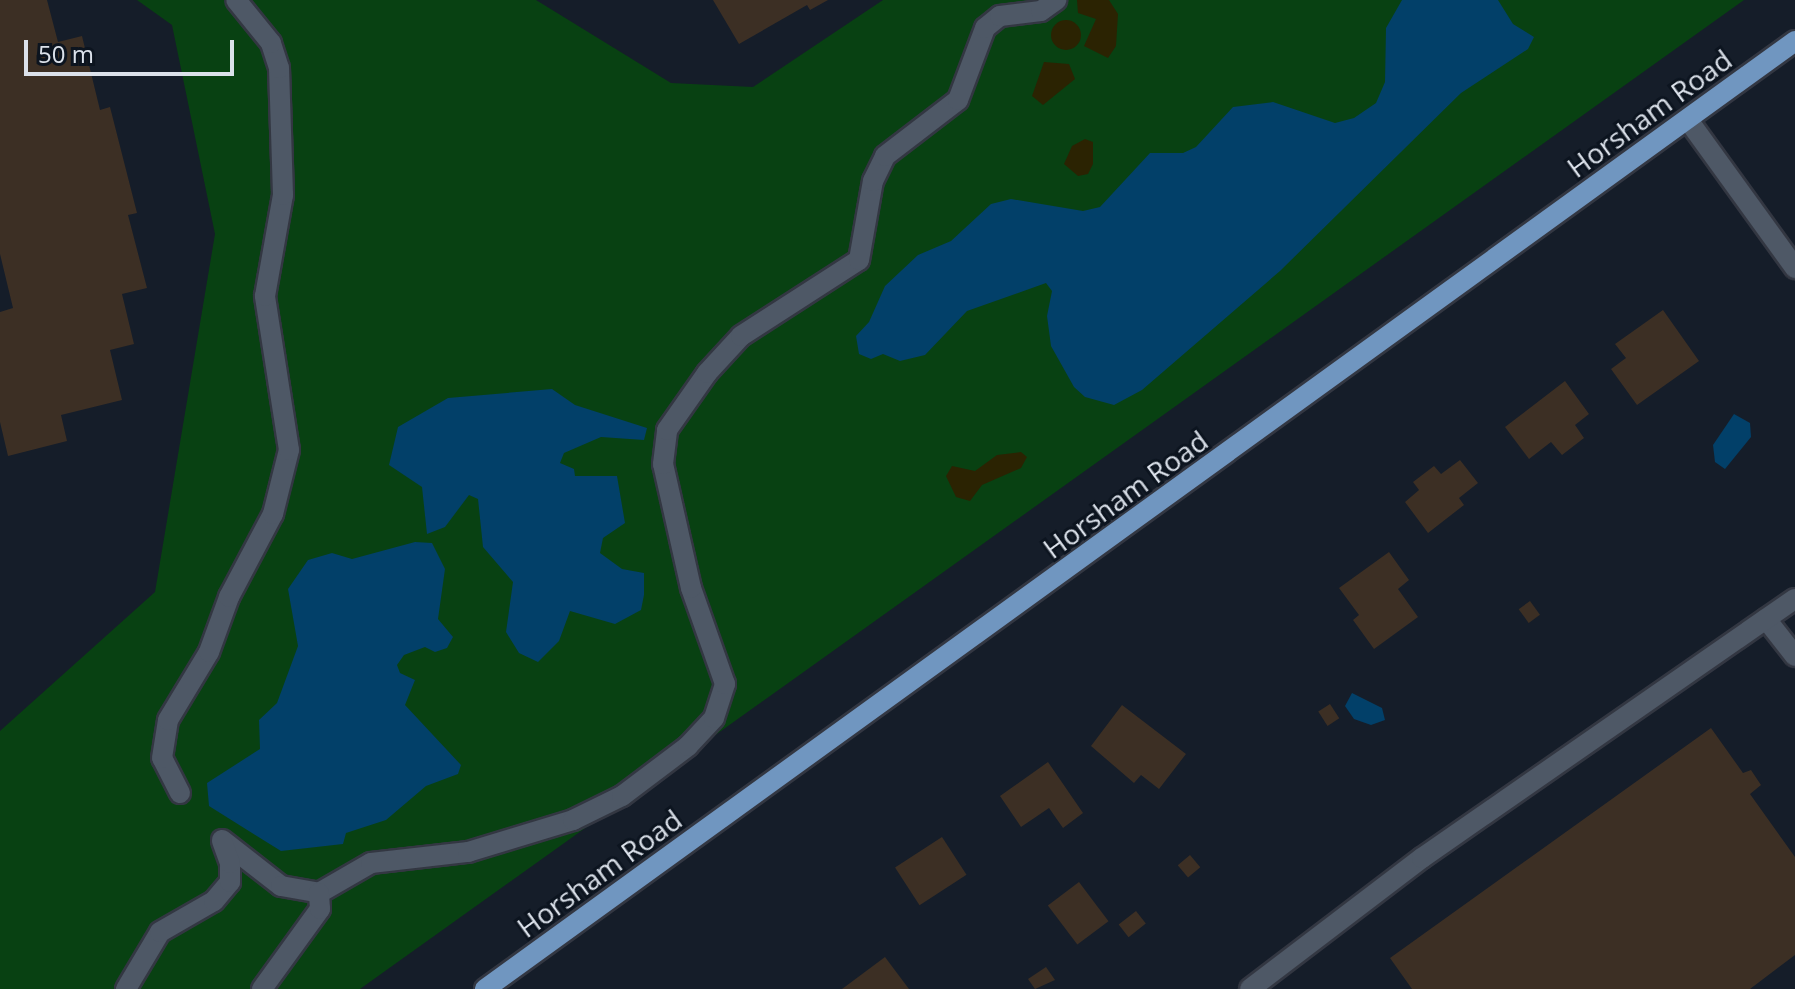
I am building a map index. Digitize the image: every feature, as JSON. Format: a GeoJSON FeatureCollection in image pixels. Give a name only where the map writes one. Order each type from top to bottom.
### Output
{"type":"FeatureCollection","features":[{"type":"Feature","properties":{"kind":"main road","name":"Horsham Road"},"geometry":{"type":"LineString","coordinates":[[485,989],[1795,41]]}},
{"type":"Feature","properties":{"kind":"street"},"geometry":{"type":"LineString","coordinates":[[180,793],[162,758],[168,720],[209,652],[229,597],[273,514],[289,450],[265,296],[283,195],[279,68],[271,43],[236,0]]}},
{"type":"Feature","properties":{"kind":"street"},"geometry":{"type":"LineString","coordinates":[[126,989],[160,932],[214,901],[230,882],[230,863],[222,840],[281,886],[319,893],[371,863],[468,852],[601,809],[672,760],[714,718],[725,684],[691,588],[663,464],[667,430],[707,373],[741,336],[859,260],[873,181],[885,156],[958,100],[985,28],[1000,16],[1041,11],[1056,0]]}},
{"type":"Feature","properties":{"kind":"street"},"geometry":{"type":"LineString","coordinates":[[1688,120],[1795,268]]}},
{"type":"Feature","properties":{"kind":"street"},"geometry":{"type":"LineString","coordinates":[[1250,989],[1422,858],[1795,599]]}},
{"type":"Feature","properties":{"kind":"street"},"geometry":{"type":"LineString","coordinates":[[1766,619],[1795,656]]}},
{"type":"Feature","properties":{"kind":"street"},"geometry":{"type":"LineString","coordinates":[[262,989],[320,909],[319,893]]}},
{"type":"Feature","properties":{"kind":"green space"},"geometry":{"type":"Polygon","coordinates":[[[137,0],[536,0],[671,83],[753,87],[883,0],[1744,0],[360,989],[0,989],[0,731],[155,592],[215,234],[172,25],[137,0]]]}},
{"type":"Feature","properties":{"kind":"sand"},"geometry":{"type":"Polygon","coordinates":[[[1077,0],[1109,0],[1118,14],[1116,46],[1108,58],[1084,46],[1096,19],[1078,13],[1077,0]]]}},
{"type":"Feature","properties":{"kind":"sand"},"geometry":{"type":"Polygon","coordinates":[[[1066,20],[1077,24],[1081,35],[1077,46],[1066,50],[1055,46],[1051,35],[1055,24],[1066,20]]]}},
{"type":"Feature","properties":{"kind":"sand"},"geometry":{"type":"Polygon","coordinates":[[[1044,62],[1069,64],[1075,79],[1043,105],[1032,96],[1044,62]]]}},
{"type":"Feature","properties":{"kind":"sand"},"geometry":{"type":"Polygon","coordinates":[[[1085,139],[1093,142],[1093,164],[1088,174],[1078,176],[1064,164],[1072,146],[1085,139]]]}},
{"type":"Feature","properties":{"kind":"sand"},"geometry":{"type":"Polygon","coordinates":[[[1021,452],[1027,457],[1021,468],[982,485],[970,501],[956,497],[946,476],[952,466],[975,471],[997,455],[1021,452]]]}},
{"type":"Feature","properties":{"kind":"water"},"geometry":{"type":"Polygon","coordinates":[[[1402,0],[1498,0],[1513,24],[1534,37],[1528,49],[1461,93],[1280,271],[1142,390],[1114,405],[1085,397],[1074,387],[1051,346],[1047,316],[1052,291],[1046,283],[967,311],[925,355],[900,361],[883,354],[871,359],[859,354],[856,336],[869,322],[885,286],[918,255],[951,241],[991,204],[1011,199],[1083,211],[1100,207],[1150,153],[1183,153],[1196,147],[1233,107],[1273,102],[1335,123],[1354,118],[1376,103],[1385,82],[1386,28],[1402,0]]]}},
{"type":"Feature","properties":{"kind":"water"},"geometry":{"type":"Polygon","coordinates":[[[552,389],[575,405],[647,428],[644,440],[601,437],[564,453],[560,463],[574,469],[575,476],[617,476],[625,523],[603,538],[600,553],[622,569],[644,573],[644,595],[641,610],[615,624],[570,611],[559,641],[538,662],[519,653],[506,632],[513,582],[483,547],[478,499],[469,495],[445,527],[427,534],[422,487],[389,465],[398,427],[448,398],[552,389]]]}},
{"type":"Feature","properties":{"kind":"water"},"geometry":{"type":"Polygon","coordinates":[[[1734,414],[1750,423],[1751,437],[1725,469],[1715,462],[1713,445],[1734,414]]]}},
{"type":"Feature","properties":{"kind":"water"},"geometry":{"type":"Polygon","coordinates":[[[415,542],[432,543],[445,569],[438,619],[453,637],[447,648],[435,652],[425,647],[404,655],[397,665],[400,673],[415,680],[405,705],[461,765],[458,774],[426,786],[386,820],[346,833],[343,844],[281,851],[209,806],[207,783],[260,749],[259,720],[277,703],[298,646],[288,589],[308,560],[332,553],[352,559],[415,542]]]}},
{"type":"Feature","properties":{"kind":"water"},"geometry":{"type":"Polygon","coordinates":[[[1352,693],[1382,708],[1385,720],[1371,725],[1354,719],[1345,706],[1352,693]]]}},
{"type":"Feature","properties":{"kind":"building"},"geometry":{"type":"Polygon","coordinates":[[[0,0],[47,0],[58,42],[82,36],[100,110],[110,107],[137,213],[128,215],[147,288],[122,294],[134,344],[110,350],[122,400],[61,415],[67,441],[8,456],[0,422],[0,312],[13,308],[0,254],[0,0]]]}},
{"type":"Feature","properties":{"kind":"building"},"geometry":{"type":"Polygon","coordinates":[[[713,0],[828,0],[810,10],[807,5],[739,44],[713,0]]]}},
{"type":"Feature","properties":{"kind":"building"},"geometry":{"type":"Polygon","coordinates":[[[1663,310],[1699,361],[1637,405],[1611,369],[1626,358],[1615,344],[1663,310]]]}},
{"type":"Feature","properties":{"kind":"building"},"geometry":{"type":"Polygon","coordinates":[[[1565,381],[1589,414],[1575,425],[1584,438],[1562,455],[1551,442],[1529,459],[1505,427],[1565,381]]]}},
{"type":"Feature","properties":{"kind":"building"},"geometry":{"type":"Polygon","coordinates":[[[1460,460],[1478,483],[1459,498],[1464,505],[1428,533],[1405,502],[1419,490],[1413,482],[1434,466],[1441,474],[1460,460]]]}},
{"type":"Feature","properties":{"kind":"building"},"geometry":{"type":"Polygon","coordinates":[[[1389,552],[1409,580],[1398,589],[1418,617],[1374,649],[1353,620],[1359,615],[1339,588],[1389,552]]]}},
{"type":"Feature","properties":{"kind":"building"},"geometry":{"type":"Polygon","coordinates":[[[1530,601],[1540,615],[1529,623],[1519,609],[1530,601]]]}},
{"type":"Feature","properties":{"kind":"building"},"geometry":{"type":"Polygon","coordinates":[[[1330,704],[1339,718],[1328,726],[1318,712],[1330,704]]]}},
{"type":"Feature","properties":{"kind":"building"},"geometry":{"type":"Polygon","coordinates":[[[1122,705],[1186,754],[1159,789],[1141,775],[1134,783],[1091,746],[1122,705]]]}},
{"type":"Feature","properties":{"kind":"building"},"geometry":{"type":"Polygon","coordinates":[[[1711,728],[1743,773],[1751,770],[1761,785],[1750,794],[1795,857],[1795,955],[1750,989],[1412,989],[1390,958],[1711,728]]]}},
{"type":"Feature","properties":{"kind":"building"},"geometry":{"type":"Polygon","coordinates":[[[1048,762],[1083,813],[1063,828],[1049,808],[1021,827],[1000,796],[1048,762]]]}},
{"type":"Feature","properties":{"kind":"building"},"geometry":{"type":"Polygon","coordinates":[[[942,837],[967,875],[920,905],[895,867],[942,837]]]}},
{"type":"Feature","properties":{"kind":"building"},"geometry":{"type":"Polygon","coordinates":[[[1190,855],[1200,867],[1188,878],[1178,865],[1190,855]]]}},
{"type":"Feature","properties":{"kind":"building"},"geometry":{"type":"Polygon","coordinates":[[[1079,882],[1108,921],[1077,945],[1048,905],[1079,882]]]}},
{"type":"Feature","properties":{"kind":"building"},"geometry":{"type":"Polygon","coordinates":[[[1136,911],[1146,924],[1129,937],[1119,925],[1136,911]]]}},
{"type":"Feature","properties":{"kind":"building"},"geometry":{"type":"Polygon","coordinates":[[[885,957],[909,989],[842,989],[885,957]]]}},
{"type":"Feature","properties":{"kind":"building"},"geometry":{"type":"Polygon","coordinates":[[[1046,967],[1055,980],[1035,989],[1028,979],[1046,967]]]}}]}
